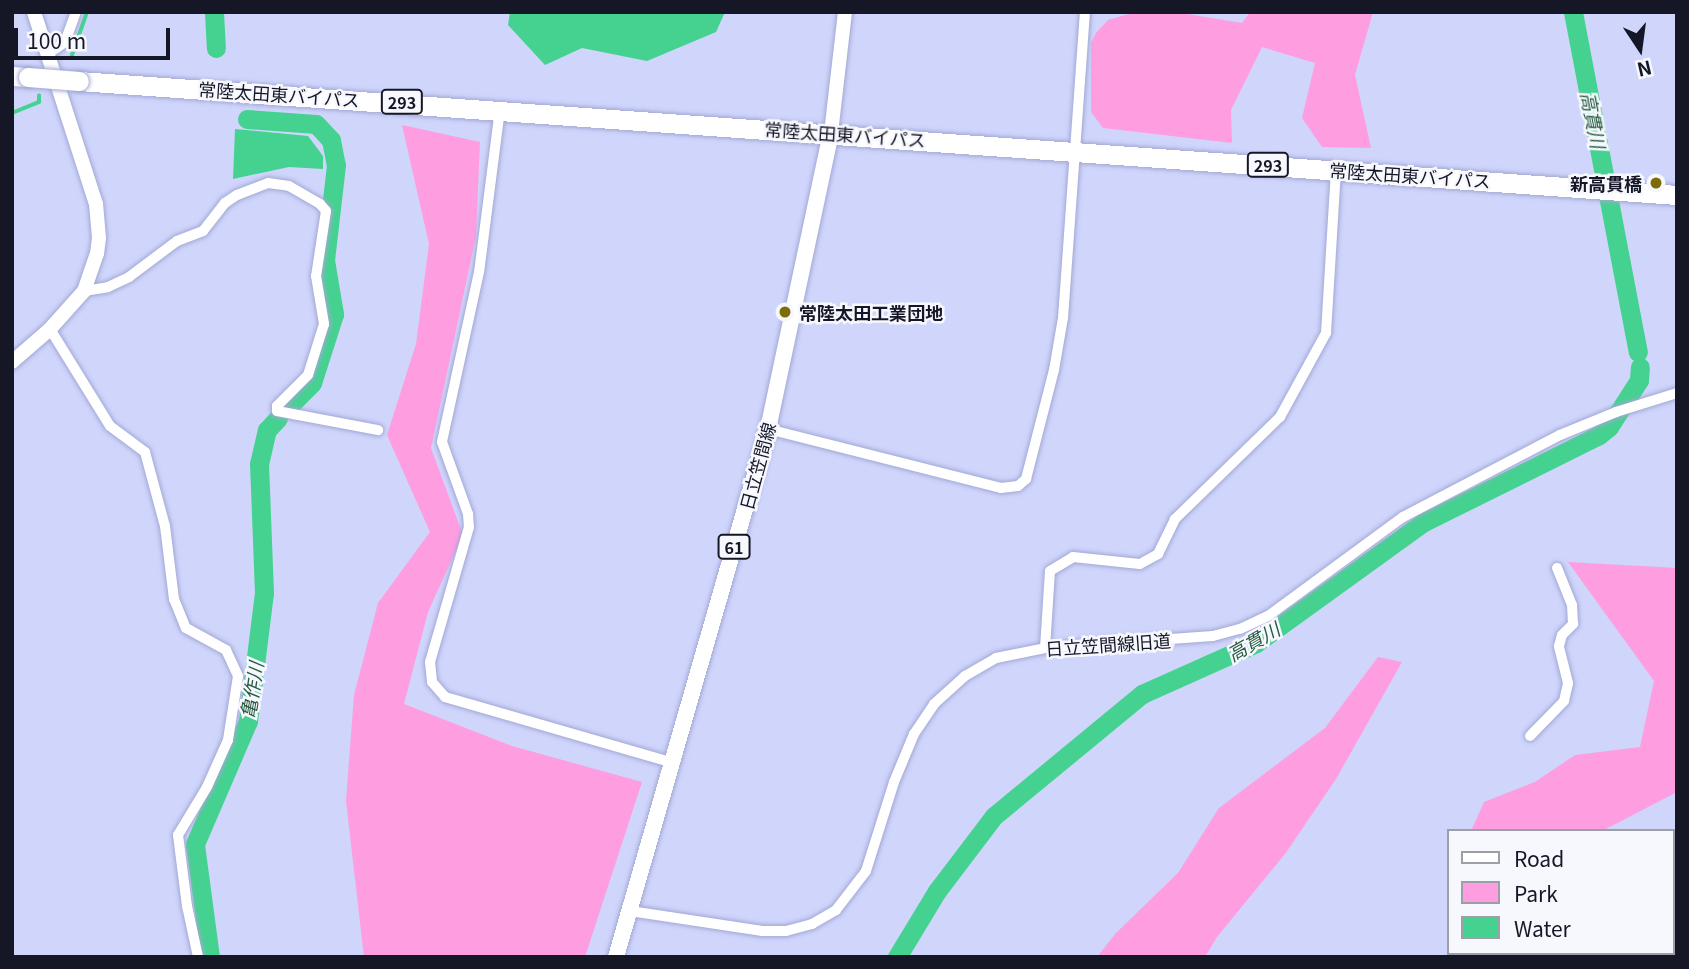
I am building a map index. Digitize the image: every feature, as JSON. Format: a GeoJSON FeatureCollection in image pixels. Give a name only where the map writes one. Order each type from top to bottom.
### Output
{"type":"FeatureCollection","features":[{"type":"Feature","properties":{"kind":"highway","name":"常陸太田東バイパス"},"geometry":{"type":"LineString","coordinates":[[20,76],[1677,195]]}},
{"type":"Feature","properties":{"kind":"main road","name":"日立笠間線"},"geometry":{"type":"LineString","coordinates":[[616,957],[768,429],[831,133]]}},
{"type":"Feature","properties":{"kind":"street"},"geometry":{"type":"LineString","coordinates":[[12,362],[50,329],[84,291],[97,254],[99,221],[96,204],[34,12]]}},
{"type":"Feature","properties":{"kind":"street"},"geometry":{"type":"LineString","coordinates":[[46,55],[65,42],[76,12]]}},
{"type":"Feature","properties":{"kind":"street"},"geometry":{"type":"LineString","coordinates":[[831,133],[845,12]]}},
{"type":"Feature","properties":{"kind":"street"},"geometry":{"type":"LineString","coordinates":[[768,429],[1001,488],[1018,486],[1026,479],[1061,330],[1085,12]]}},
{"type":"Feature","properties":{"kind":"street"},"geometry":{"type":"LineString","coordinates":[[500,109],[479,272],[442,442],[468,514],[469,527],[430,662],[432,682],[444,697],[673,763]]}},
{"type":"Feature","properties":{"kind":"street"},"geometry":{"type":"LineString","coordinates":[[1045,648],[1050,571],[1073,557],[1140,564],[1158,554],[1175,519],[1280,417],[1326,333],[1336,170]]}},
{"type":"Feature","properties":{"kind":"street"},"geometry":{"type":"LineString","coordinates":[[84,291],[108,287],[128,277],[177,241],[203,231],[225,203],[237,195],[268,183],[289,186],[320,204],[326,211],[316,276],[324,324],[308,375],[278,406],[277,411],[378,430]]}},
{"type":"Feature","properties":{"kind":"street"},"geometry":{"type":"LineString","coordinates":[[50,329],[110,426],[145,452],[165,526],[174,599],[186,628],[226,650],[238,676],[228,740],[207,787],[178,835],[187,906],[198,957]]}},
{"type":"Feature","properties":{"kind":"street","name":"日立笠間線旧道"},"geometry":{"type":"LineString","coordinates":[[630,911],[762,931],[786,931],[812,924],[836,910],[866,871],[894,782],[915,734],[933,704],[965,676],[996,658],[1045,648],[1213,636],[1240,629],[1268,616],[1403,517],[1560,435],[1616,412],[1677,393]]}},
{"type":"Feature","properties":{"kind":"street"},"geometry":{"type":"LineString","coordinates":[[1530,736],[1564,701],[1568,683],[1559,646],[1562,635],[1573,624],[1573,606],[1557,568]]}},
{"type":"Feature","properties":{"kind":"green space"},"geometry":{"type":"Polygon","coordinates":[[[1136,12],[1175,12],[1242,23],[1250,12],[1373,12],[1355,75],[1371,148],[1322,147],[1302,118],[1315,63],[1262,47],[1231,110],[1232,143],[1103,128],[1091,112],[1091,43],[1108,20],[1136,12]]]}},
{"type":"Feature","properties":{"kind":"green space"},"geometry":{"type":"Polygon","coordinates":[[[402,125],[480,142],[476,236],[431,448],[463,535],[428,612],[404,704],[512,746],[642,782],[585,957],[364,957],[346,801],[354,695],[378,603],[430,532],[387,435],[416,344],[429,244],[402,125]]]}},
{"type":"Feature","properties":{"kind":"green space"},"geometry":{"type":"Polygon","coordinates":[[[1568,562],[1677,568],[1677,792],[1606,829],[1472,829],[1484,802],[1535,782],[1575,755],[1640,747],[1654,681],[1568,562]]]}},
{"type":"Feature","properties":{"kind":"green space"},"geometry":{"type":"Polygon","coordinates":[[[1378,657],[1402,662],[1336,779],[1285,854],[1217,937],[1205,957],[1097,957],[1116,933],[1178,873],[1219,808],[1325,728],[1378,657]]]}},
{"type":"Feature","properties":{"kind":"water"},"geometry":{"type":"Polygon","coordinates":[[[510,12],[725,12],[716,32],[647,61],[582,48],[545,65],[508,25],[510,12]]]}},
{"type":"Feature","properties":{"kind":"water"},"geometry":{"type":"Polygon","coordinates":[[[235,129],[308,136],[323,156],[323,169],[289,167],[233,179],[235,129]]]}},
{"type":"Feature","properties":{"kind":"waterway"},"geometry":{"type":"LineString","coordinates":[[71,58],[87,12]]}},
{"type":"Feature","properties":{"kind":"waterway","name":"亀作川"},"geometry":{"type":"LineString","coordinates":[[214,12],[216,48]]}},
{"type":"Feature","properties":{"kind":"waterway","name":"高貫川"},"geometry":{"type":"LineString","coordinates":[[1573,12],[1638,352]]}},
{"type":"Feature","properties":{"kind":"waterway"},"geometry":{"type":"LineString","coordinates":[[12,113],[39,102],[39,96]]}},
{"type":"Feature","properties":{"kind":"waterway","name":"亀作川"},"geometry":{"type":"LineString","coordinates":[[247,119],[316,124],[331,140],[336,165],[325,260],[334,314],[312,383],[286,409]]}},
{"type":"Feature","properties":{"kind":"waterway","name":"高貫川"},"geometry":{"type":"LineString","coordinates":[[897,957],[937,891],[994,816],[1142,694],[1256,643],[1424,522],[1599,435],[1609,427],[1639,380],[1640,367]]}},
{"type":"Feature","properties":{"kind":"waterway","name":"亀作川"},"geometry":{"type":"LineString","coordinates":[[210,957],[195,844],[248,721],[264,593],[259,464],[267,430],[278,418]]}},
{"type":"Feature","properties":{"kind":"place","name":"新高貫橋"},"geometry":{"type":"Point","coordinates":[1656,183]}},
{"type":"Feature","properties":{"kind":"place","name":"常陸太田工業団地"},"geometry":{"type":"Point","coordinates":[785,312]}}]}
